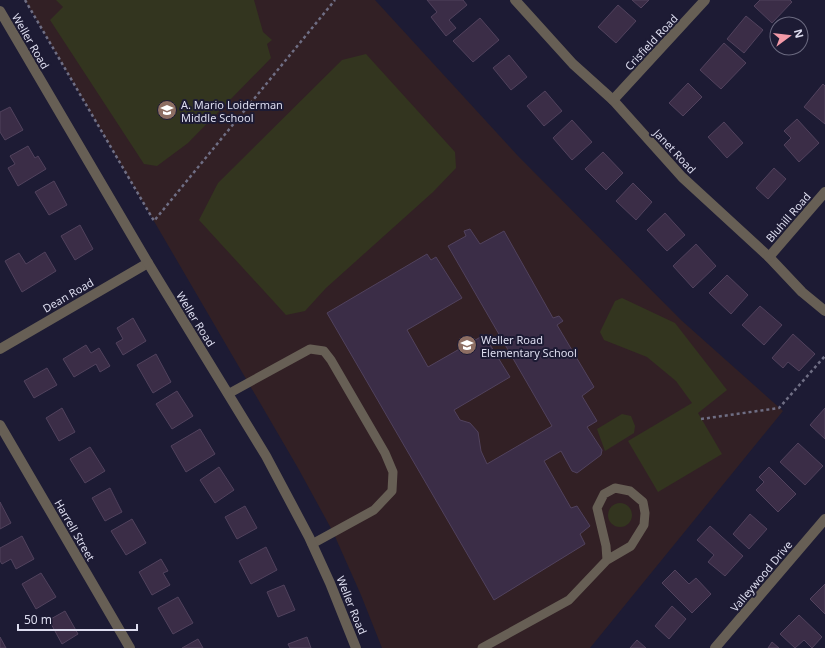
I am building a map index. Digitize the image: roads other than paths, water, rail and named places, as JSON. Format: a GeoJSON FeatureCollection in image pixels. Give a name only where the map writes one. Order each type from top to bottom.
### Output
{"type":"FeatureCollection","features":[{"type":"Feature","properties":{"kind":"street","name":"Janet Road"},"geometry":{"type":"LineString","coordinates":[[515,0],[573,64],[613,100],[682,177],[769,257],[802,292],[825,311]]}},
{"type":"Feature","properties":{"kind":"street","name":"Crisfield Road"},"geometry":{"type":"LineString","coordinates":[[613,100],[705,0]]}},
{"type":"Feature","properties":{"kind":"street","name":"Weller Road"},"geometry":{"type":"LineString","coordinates":[[0,13],[148,263],[266,456],[312,544],[330,583],[356,648]]}},
{"type":"Feature","properties":{"kind":"street","name":"Bluhill Road"},"geometry":{"type":"LineString","coordinates":[[769,257],[825,192]]}},
{"type":"Feature","properties":{"kind":"street","name":"Dean Road"},"geometry":{"type":"LineString","coordinates":[[0,349],[148,263]]}},
{"type":"Feature","properties":{"kind":"street","name":"Harrell Street"},"geometry":{"type":"LineString","coordinates":[[0,425],[130,648]]}},
{"type":"Feature","properties":{"kind":"street","name":"Valleywood Drive"},"geometry":{"type":"LineString","coordinates":[[716,648],[825,519]]}},
{"type":"Feature","properties":{"kind":"lane"},"geometry":{"type":"LineString","coordinates":[[228,394],[310,349],[324,352],[331,360],[385,453],[393,472],[392,492],[374,510],[312,544]]}},
{"type":"Feature","properties":{"kind":"lane"},"geometry":{"type":"LineString","coordinates":[[482,648],[569,600],[607,560],[631,546],[644,526],[645,513],[643,502],[630,491],[615,488],[604,494],[597,508],[606,546],[607,560]]}},
{"type":"Feature","properties":{"kind":"place","name":"A. Mario Loiderman Middle School"},"geometry":{"type":"Point","coordinates":[167,110]}},
{"type":"Feature","properties":{"kind":"place","name":"Weller Road Elementary School"},"geometry":{"type":"Point","coordinates":[467,345]}}]}
